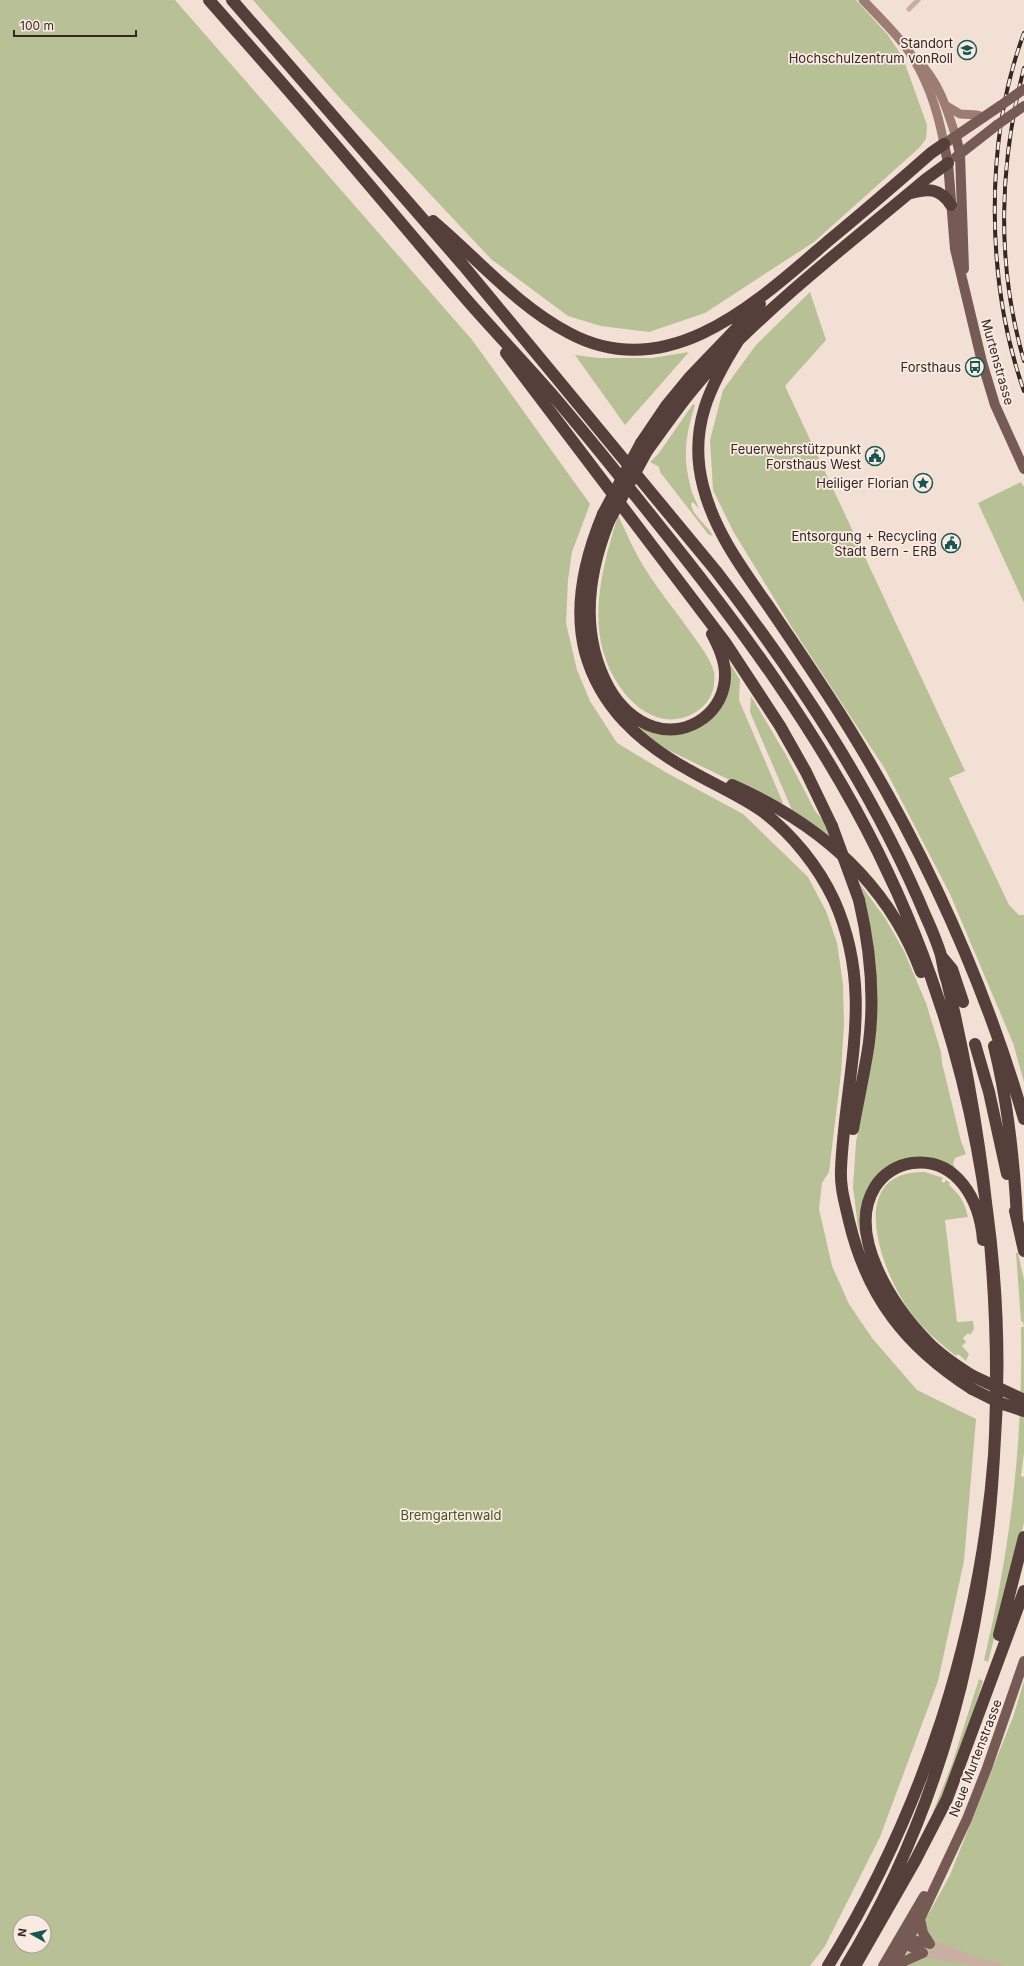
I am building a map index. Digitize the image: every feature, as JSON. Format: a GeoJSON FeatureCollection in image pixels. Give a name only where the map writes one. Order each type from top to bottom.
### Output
{"type":"FeatureCollection","features":[{"type":"Feature","properties":{"kind":"highway"},"geometry":{"type":"LineString","coordinates":[[209,0],[314,120],[467,301],[549,390],[718,601],[795,709],[853,805],[899,896],[936,990],[970,1115],[986,1203],[993,1263],[996,1318],[996,1416],[992,1483],[982,1555],[964,1641],[940,1725],[910,1807],[872,1889],[828,1966]]}},
{"type":"Feature","properties":{"kind":"highway"},"geometry":{"type":"LineString","coordinates":[[232,0],[404,197],[612,443],[716,571],[771,644],[826,727],[868,797],[904,866],[942,956],[952,969],[967,1015]]}},
{"type":"Feature","properties":{"kind":"highway"},"geometry":{"type":"LineString","coordinates":[[404,197],[532,310],[569,333],[605,347],[621,349],[649,349],[683,342],[723,323],[783,280],[931,153],[944,144]]}},
{"type":"Feature","properties":{"kind":"highway"},"geometry":{"type":"LineString","coordinates":[[644,447],[696,384],[740,338],[796,288],[948,163]]}},
{"type":"Feature","properties":{"kind":"highway"},"geometry":{"type":"LineString","coordinates":[[910,193],[925,189],[936,190],[951,204]]}},
{"type":"Feature","properties":{"kind":"highway"},"geometry":{"type":"LineString","coordinates":[[783,280],[689,378],[666,406],[606,518],[588,556],[582,582],[580,608],[583,644],[595,680],[607,701],[629,728],[658,751],[688,770],[749,803],[774,821],[810,861],[833,899],[849,945],[856,1004],[853,1061],[841,1170],[841,1193],[859,1258],[868,1280],[890,1317],[935,1364],[972,1389],[1024,1411]]}},
{"type":"Feature","properties":{"kind":"highway"},"geometry":{"type":"LineString","coordinates":[[467,301],[725,642],[769,709],[802,765],[832,826],[859,900],[870,954],[872,998],[869,1042],[849,1150],[847,1172],[849,1220]]}},
{"type":"Feature","properties":{"kind":"highway"},"geometry":{"type":"LineString","coordinates":[[740,338],[722,366],[710,390],[700,425],[698,453],[700,470],[708,504],[726,543],[823,687],[871,765],[906,829],[950,918],[986,1002],[1024,1119]]}},
{"type":"Feature","properties":{"kind":"highway"},"geometry":{"type":"LineString","coordinates":[[606,518],[590,592],[590,623],[597,661],[612,693],[622,706],[634,717],[644,723],[663,729],[683,728],[702,720],[717,704],[724,685],[724,668],[721,652],[688,592]]}},
{"type":"Feature","properties":{"kind":"highway"},"geometry":{"type":"LineString","coordinates":[[658,751],[754,795],[791,815],[825,840],[860,873],[880,898],[917,961],[939,1020],[953,1051]]}},
{"type":"Feature","properties":{"kind":"highway"},"geometry":{"type":"LineString","coordinates":[[950,918],[981,1004],[998,1064],[1010,1133],[1015,1177],[1017,1218]]}},
{"type":"Feature","properties":{"kind":"highway"},"geometry":{"type":"LineString","coordinates":[[942,956],[944,975],[956,1005],[980,1092],[998,1182]]}},
{"type":"Feature","properties":{"kind":"highway"},"geometry":{"type":"LineString","coordinates":[[971,1030],[989,1092],[1024,1251]]}},
{"type":"Feature","properties":{"kind":"highway"},"geometry":{"type":"LineString","coordinates":[[996,1318],[987,1286],[983,1230],[977,1210],[966,1188],[952,1172],[944,1167],[929,1163],[908,1164],[889,1172],[875,1187],[867,1209],[867,1233],[873,1258],[895,1300],[914,1327],[942,1355],[972,1376],[1024,1400]]}},
{"type":"Feature","properties":{"kind":"highway"},"geometry":{"type":"LineString","coordinates":[[1011,1418],[1012,1382]]}},
{"type":"Feature","properties":{"kind":"highway"},"geometry":{"type":"LineString","coordinates":[[975,1723],[1024,1537]]}},
{"type":"Feature","properties":{"kind":"highway"},"geometry":{"type":"LineString","coordinates":[[846,1966],[895,1876],[937,1778],[967,1688],[991,1587]]}},
{"type":"Feature","properties":{"kind":"highway"},"geometry":{"type":"LineString","coordinates":[[855,1966],[884,1919],[937,1820],[956,1777],[1024,1591]]}},
{"type":"Feature","properties":{"kind":"main road"},"geometry":{"type":"LineString","coordinates":[[863,0],[929,72],[946,105],[956,137]]}},
{"type":"Feature","properties":{"kind":"main road"},"geometry":{"type":"LineString","coordinates":[[908,50],[930,92],[940,123],[944,144],[1024,89]]}},
{"type":"Feature","properties":{"kind":"main road"},"geometry":{"type":"LineString","coordinates":[[946,105],[960,114],[985,117]]}},
{"type":"Feature","properties":{"kind":"main road"},"geometry":{"type":"LineString","coordinates":[[948,163],[1024,106]]}},
{"type":"Feature","properties":{"kind":"main road","name":"Murtenstrasse"},"geometry":{"type":"LineString","coordinates":[[956,137],[960,154],[964,282]]}},
{"type":"Feature","properties":{"kind":"main road","name":"Murtenstrasse"},"geometry":{"type":"LineString","coordinates":[[944,144],[948,163],[955,249],[987,380],[1005,430],[1024,469]]}},
{"type":"Feature","properties":{"kind":"main road","name":"Neue Murtenstrasse"},"geometry":{"type":"LineString","coordinates":[[892,1966],[966,1819],[985,1773],[1024,1661]]}},
{"type":"Feature","properties":{"kind":"main road","name":"Neue Murtenstrasse"},"geometry":{"type":"LineString","coordinates":[[883,1966],[905,1940],[920,1919],[945,1862]]}},
{"type":"Feature","properties":{"kind":"main road"},"geometry":{"type":"LineString","coordinates":[[920,1919],[923,1933],[930,1944]]}},
{"type":"Feature","properties":{"kind":"main road"},"geometry":{"type":"LineString","coordinates":[[905,1940],[930,1944]]}},
{"type":"Feature","properties":{"kind":"main road"},"geometry":{"type":"LineString","coordinates":[[905,1940],[923,1954]]}},
{"type":"Feature","properties":{"kind":"main road"},"geometry":{"type":"LineString","coordinates":[[900,1966],[905,1960],[923,1954]]}},
{"type":"Feature","properties":{"kind":"street"},"geometry":{"type":"LineString","coordinates":[[909,10],[918,0]]}},
{"type":"Feature","properties":{"kind":"street"},"geometry":{"type":"LineString","coordinates":[[930,1944],[986,1964]]}},
{"type":"Feature","properties":{"kind":"street"},"geometry":{"type":"LineString","coordinates":[[923,1954],[999,1966]]}},
{"type":"Feature","properties":{"kind":"green space","name":"Bremgartenwald"},"geometry":{"type":"Polygon","coordinates":[[[0,0],[175,0],[473,341],[590,504],[572,552],[568,580],[566,623],[577,670],[590,701],[617,743],[667,773],[743,814],[808,877],[826,911],[837,943],[843,984],[844,1024],[841,1073],[829,1172],[822,1183],[819,1209],[832,1266],[849,1304],[872,1338],[917,1390],[976,1419],[964,1561],[938,1681],[880,1837],[825,1946],[810,1966],[0,1966],[0,0]]]}},
{"type":"Feature","properties":{"kind":"green space"},"geometry":{"type":"Polygon","coordinates":[[[253,0],[856,0],[888,35],[903,58],[927,125],[926,139],[919,148],[814,242],[705,313],[649,332],[601,326],[568,316],[491,259],[338,96],[253,0]]]}},
{"type":"Feature","properties":{"kind":"green space"},"geometry":{"type":"Polygon","coordinates":[[[810,292],[826,340],[785,386],[965,771],[949,778],[1009,905],[1019,915],[1024,915],[1024,1082],[1013,1043],[950,894],[885,769],[791,626],[733,531],[713,490],[710,440],[723,390],[756,345],[810,292]]]}},
{"type":"Feature","properties":{"kind":"green space"},"geometry":{"type":"Polygon","coordinates":[[[689,352],[625,425],[575,355],[599,358],[652,358],[689,352]]]}},
{"type":"Feature","properties":{"kind":"green space"},"geometry":{"type":"Polygon","coordinates":[[[693,404],[695,405],[687,438],[686,458],[692,492],[699,509],[693,502],[691,504],[692,509],[713,536],[708,534],[660,472],[659,467],[650,462],[659,453],[693,404]]]}},
{"type":"Feature","properties":{"kind":"green space"},"geometry":{"type":"Polygon","coordinates":[[[1021,482],[1024,487],[1024,603],[978,503],[1021,482]]]}},
{"type":"Feature","properties":{"kind":"green space"},"geometry":{"type":"Polygon","coordinates":[[[618,515],[633,548],[644,567],[701,647],[714,672],[714,684],[709,700],[697,711],[682,718],[665,719],[658,717],[645,712],[634,703],[620,687],[609,667],[602,646],[599,624],[601,580],[618,515]]]}},
{"type":"Feature","properties":{"kind":"green space"},"geometry":{"type":"Polygon","coordinates":[[[731,665],[740,680],[739,700],[783,803],[781,805],[666,749],[644,734],[628,716],[641,725],[702,724],[731,665]]]}},
{"type":"Feature","properties":{"kind":"green space"},"geometry":{"type":"Polygon","coordinates":[[[751,696],[786,755],[815,811],[824,821],[834,843],[792,810],[750,712],[751,696]]]}},
{"type":"Feature","properties":{"kind":"green space"},"geometry":{"type":"Polygon","coordinates":[[[860,884],[885,918],[904,951],[926,1003],[941,1052],[942,1063],[961,1141],[966,1154],[955,1158],[953,1164],[957,1171],[926,1159],[872,1185],[871,1269],[858,1227],[853,1187],[856,1142],[871,1064],[865,900],[860,884]]]}},
{"type":"Feature","properties":{"kind":"green space"},"geometry":{"type":"Polygon","coordinates":[[[925,1172],[943,1178],[941,1181],[944,1183],[946,1180],[950,1183],[949,1185],[962,1199],[968,1217],[945,1220],[957,1322],[973,1321],[974,1329],[970,1335],[968,1333],[963,1338],[966,1342],[962,1346],[969,1354],[966,1361],[958,1354],[956,1356],[924,1328],[909,1310],[898,1293],[888,1272],[880,1249],[876,1226],[877,1205],[884,1187],[900,1176],[925,1172]]]}},
{"type":"Feature","properties":{"kind":"green space"},"geometry":{"type":"Polygon","coordinates":[[[1016,1253],[1018,1253],[1024,1280],[1024,1327],[1023,1322],[1021,1321],[1016,1253]]]}},
{"type":"Feature","properties":{"kind":"green space"},"geometry":{"type":"Polygon","coordinates":[[[1021,1327],[1024,1327],[1024,1453],[1021,1476],[1024,1477],[1024,1523],[988,1662],[984,1660],[1001,1579],[1013,1497],[1020,1414],[1021,1327]]]}},
{"type":"Feature","properties":{"kind":"green space"},"geometry":{"type":"Polygon","coordinates":[[[979,1679],[983,1681],[961,1750],[935,1813],[933,1812],[952,1764],[979,1679]]]}},
{"type":"Feature","properties":{"kind":"green space"},"geometry":{"type":"Polygon","coordinates":[[[1024,1681],[1024,1966],[900,1966],[950,1875],[1013,1717],[1024,1681]]]}},
{"type":"Feature","properties":{"kind":"railway"},"geometry":{"type":"LineString","coordinates":[[1024,33],[1011,75],[1002,119],[996,165],[995,212],[997,259],[1002,305],[1011,349],[1024,391]]}},
{"type":"Feature","properties":{"kind":"railway"},"geometry":{"type":"LineString","coordinates":[[1024,68],[1010,141],[1004,214],[1005,251],[1009,288],[1015,325],[1024,361]]}},
{"type":"Feature","properties":{"kind":"place","name":"Standort Hochschulzentrum vonRoll"},"geometry":{"type":"Point","coordinates":[967,50]}},
{"type":"Feature","properties":{"kind":"place","name":"Forsthaus"},"geometry":{"type":"Point","coordinates":[975,367]}},
{"type":"Feature","properties":{"kind":"place","name":"Feuerwehrstützpunkt Forsthaus West"},"geometry":{"type":"Point","coordinates":[875,456]}},
{"type":"Feature","properties":{"kind":"place","name":"Heiliger Florian"},"geometry":{"type":"Point","coordinates":[923,483]}},
{"type":"Feature","properties":{"kind":"place","name":"Entsorgung + Recycling Stadt Bern - ERB"},"geometry":{"type":"Point","coordinates":[951,543]}}]}
